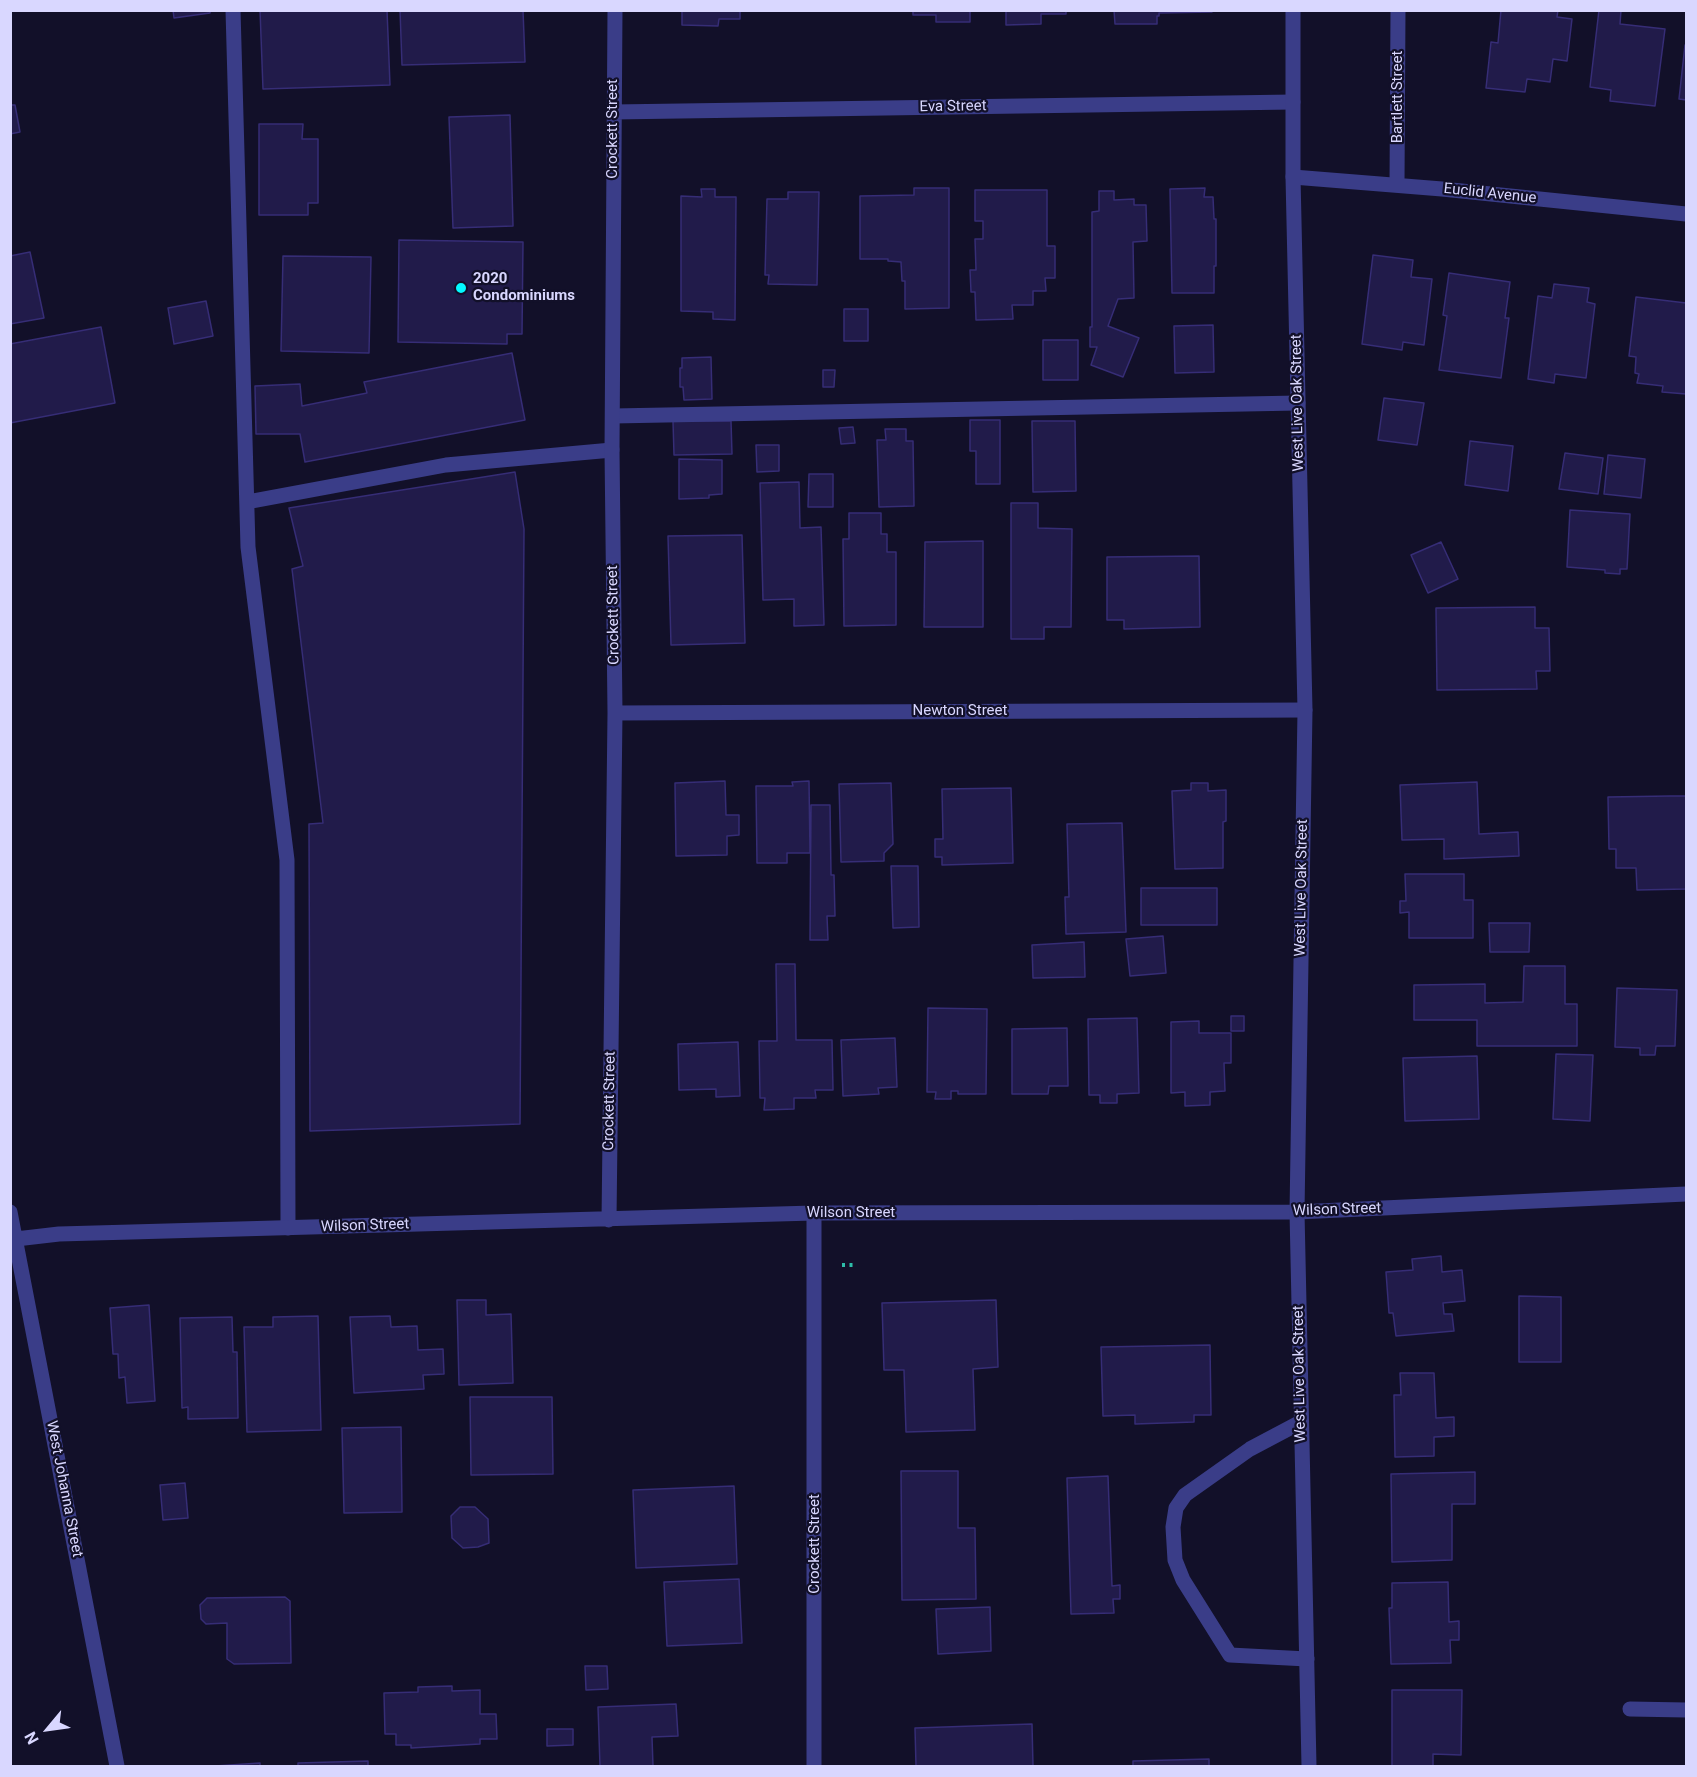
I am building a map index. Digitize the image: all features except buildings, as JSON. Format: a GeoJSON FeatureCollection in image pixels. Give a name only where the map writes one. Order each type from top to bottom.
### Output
{"type":"FeatureCollection","features":[{"type":"Feature","properties":{"kind":"street"},"geometry":{"type":"LineString","coordinates":[[233,10],[248,547],[286,860],[288,1228]]}},
{"type":"Feature","properties":{"kind":"street","name":"Crockett Street"},"geometry":{"type":"LineString","coordinates":[[609,1220],[615,713],[612,450],[615,10]]}},
{"type":"Feature","properties":{"kind":"street","name":"West Live Oak Street"},"geometry":{"type":"LineString","coordinates":[[1293,10],[1293,177],[1305,710],[1297,1212],[1309,1767]]}},
{"type":"Feature","properties":{"kind":"street","name":"Bartlett Street"},"geometry":{"type":"LineString","coordinates":[[1397,184],[1398,10]]}},
{"type":"Feature","properties":{"kind":"street","name":"Eva Street"},"geometry":{"type":"LineString","coordinates":[[613,112],[1293,102]]}},
{"type":"Feature","properties":{"kind":"street","name":"Euclid Avenue"},"geometry":{"type":"LineString","coordinates":[[1293,177],[1397,184],[1686,214]]}},
{"type":"Feature","properties":{"kind":"street"},"geometry":{"type":"LineString","coordinates":[[613,416],[1298,403]]}},
{"type":"Feature","properties":{"kind":"street"},"geometry":{"type":"LineString","coordinates":[[247,502],[446,465],[612,450]]}},
{"type":"Feature","properties":{"kind":"street","name":"Newton Street"},"geometry":{"type":"LineString","coordinates":[[615,713],[1305,710]]}},
{"type":"Feature","properties":{"kind":"street","name":"Wilson Street"},"geometry":{"type":"LineString","coordinates":[[16,1239],[59,1234],[814,1213],[1297,1212],[1686,1194]]}},
{"type":"Feature","properties":{"kind":"street","name":"West Johanna Street"},"geometry":{"type":"LineString","coordinates":[[10,1212],[117,1767]]}},
{"type":"Feature","properties":{"kind":"street","name":"Crockett Street"},"geometry":{"type":"LineString","coordinates":[[814,1213],[814,1767]]}},
{"type":"Feature","properties":{"kind":"street"},"geometry":{"type":"LineString","coordinates":[[1302,1422],[1250,1449],[1185,1495],[1176,1508],[1173,1527],[1175,1560],[1183,1580],[1230,1655],[1307,1659]]}},
{"type":"Feature","properties":{"kind":"street"},"geometry":{"type":"LineString","coordinates":[[1630,1709],[1686,1710]]}},
{"type":"Feature","properties":{"kind":"place","name":"2020 Condominiums"},"geometry":{"type":"Point","coordinates":[461,288]}}]}
